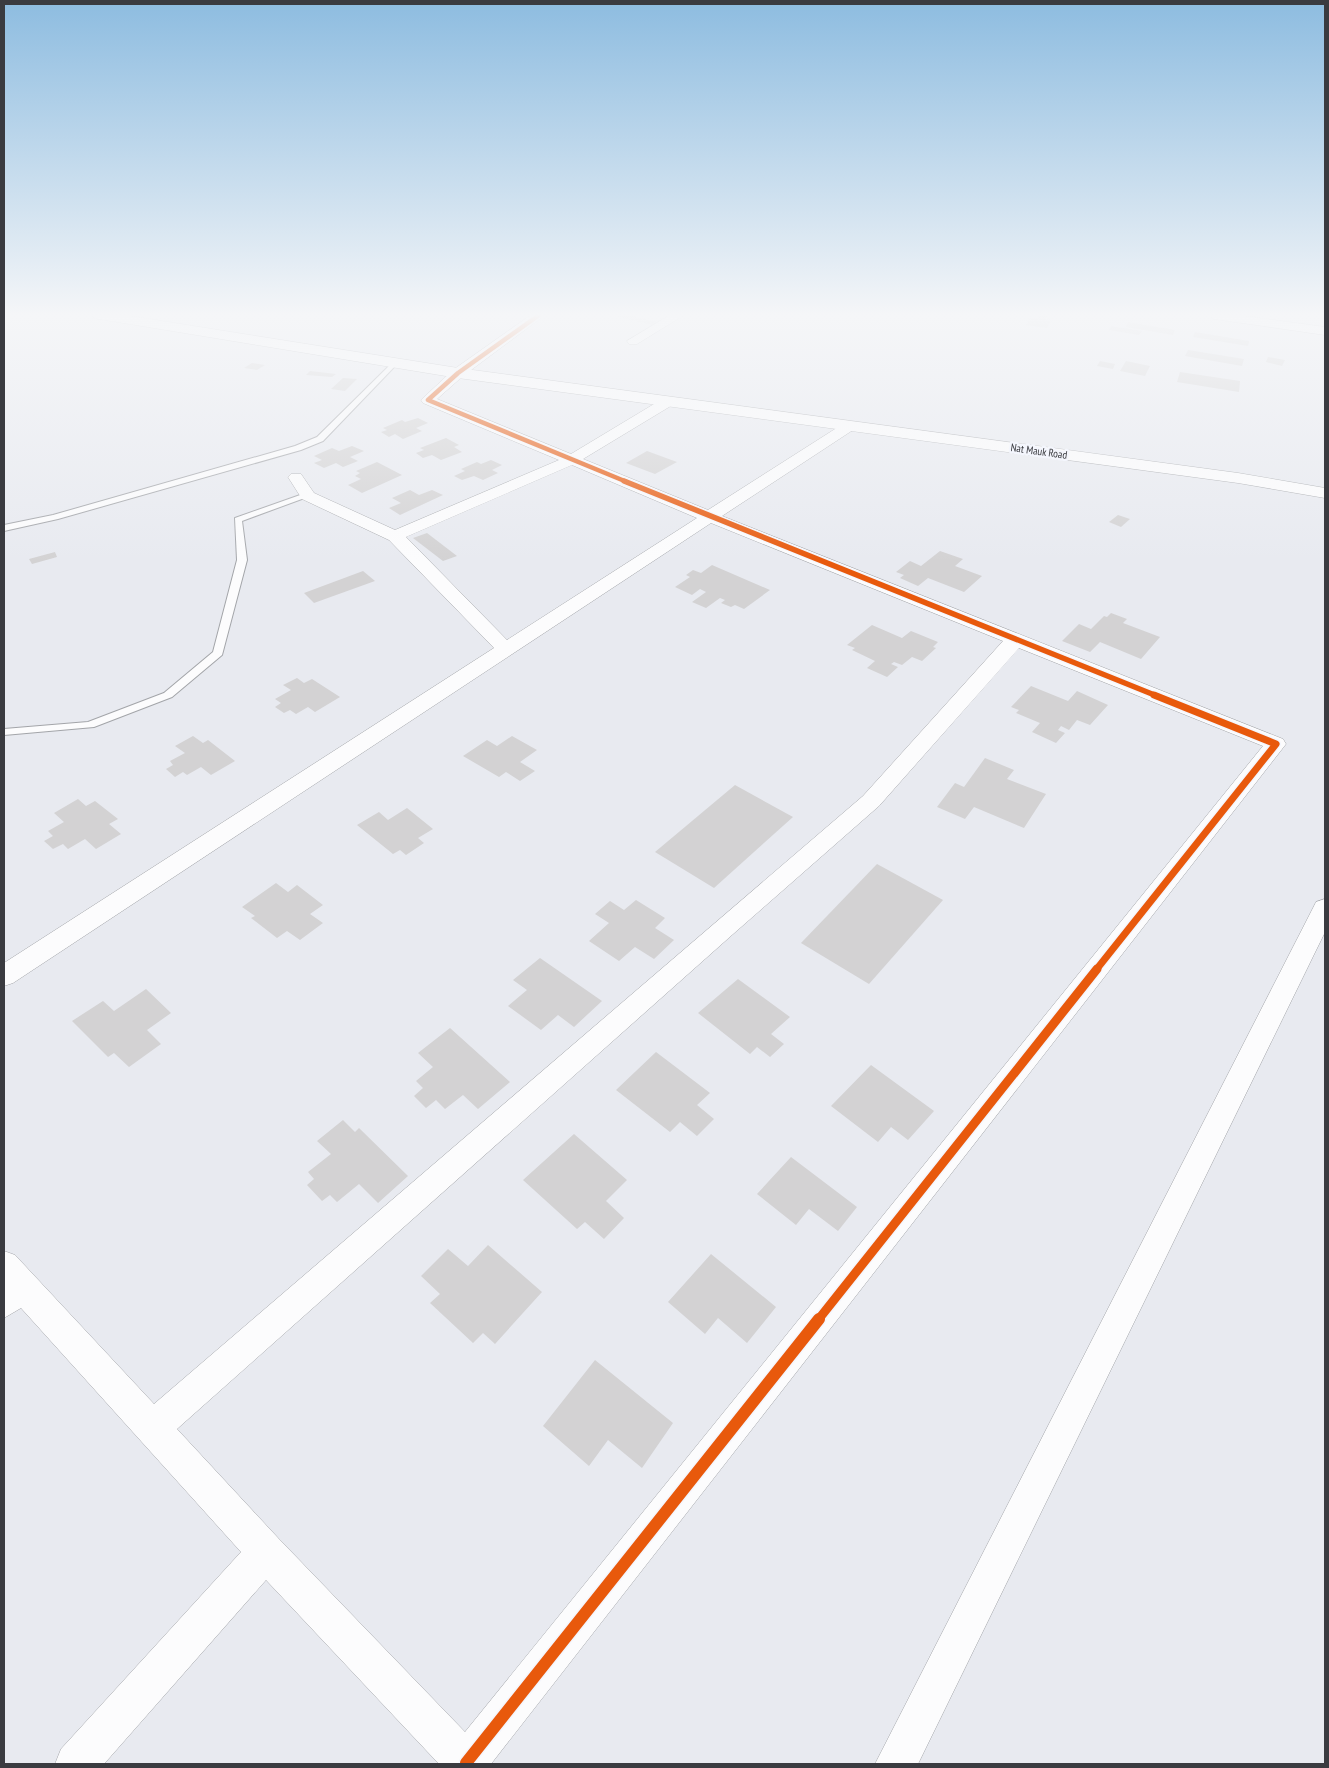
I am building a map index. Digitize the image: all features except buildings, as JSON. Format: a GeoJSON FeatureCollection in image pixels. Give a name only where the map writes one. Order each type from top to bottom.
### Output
{"type":"FeatureCollection","features":[{"type":"Feature","properties":{"kind":"highway","name":"Nat Mauk Road"},"geometry":{"type":"LineString","coordinates":[[636,398],[1238,478],[1325,493]]}},
{"type":"Feature","properties":{"kind":"street"},"geometry":{"type":"LineString","coordinates":[[10,1285],[152,1428],[466,1764],[1276,744],[570,460],[428,400],[431,398]]}},
{"type":"Feature","properties":{"kind":"street"},"geometry":{"type":"LineString","coordinates":[[395,536],[570,460],[669,402]]}},
{"type":"Feature","properties":{"kind":"street"},"geometry":{"type":"LineString","coordinates":[[4,976],[851,425]]}},
{"type":"Feature","properties":{"kind":"street"},"geometry":{"type":"LineString","coordinates":[[296,477],[308,496],[395,536],[506,650]]}},
{"type":"Feature","properties":{"kind":"street"},"geometry":{"type":"LineString","coordinates":[[152,1428],[715,934],[871,801],[1016,638]]}},
{"type":"Feature","properties":{"kind":"street"},"geometry":{"type":"LineString","coordinates":[[896,1764],[1325,908]]}},
{"type":"Feature","properties":{"kind":"street"},"geometry":{"type":"LineString","coordinates":[[76,1764],[266,1552]]}},
{"type":"Feature","properties":{"kind":"lane"},"geometry":{"type":"LineString","coordinates":[[4,528],[55,517],[298,448],[320,439],[360,398]]}},
{"type":"Feature","properties":{"kind":"lane"},"geometry":{"type":"LineString","coordinates":[[4,732],[90,725],[168,695],[218,653],[242,560],[238,520],[306,496]]}},
{"type":"Feature","properties":{"kind":"cycle path"},"geometry":{"type":"LineString","coordinates":[[431,398],[428,400],[710,517],[1276,744],[466,1763]]}}]}
